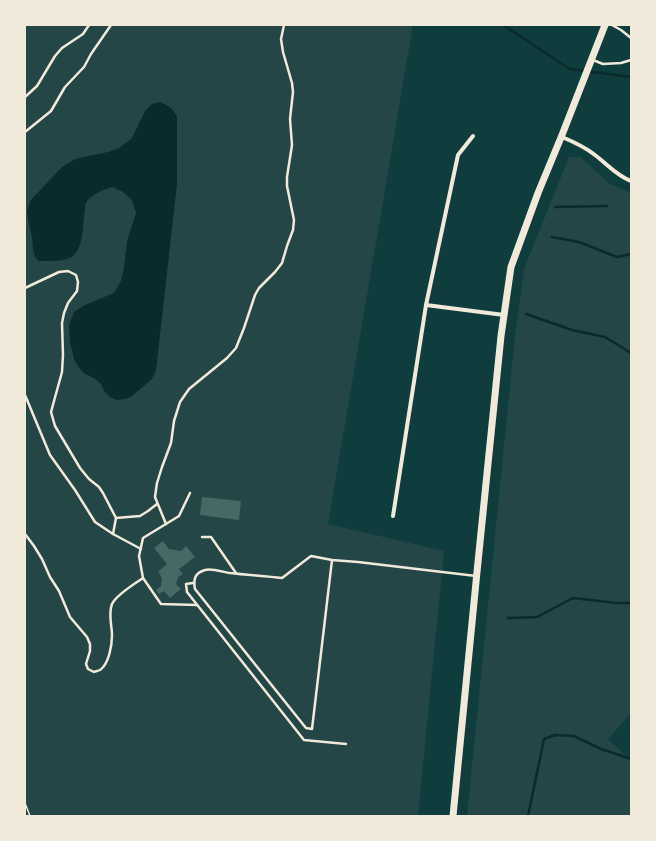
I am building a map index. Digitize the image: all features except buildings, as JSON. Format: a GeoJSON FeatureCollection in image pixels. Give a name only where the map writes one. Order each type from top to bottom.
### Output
{"type":"FeatureCollection","features":[{"type":"Feature","properties":{"kind":"main road"},"geometry":{"type":"LineString","coordinates":[[453,816],[501,336],[511,267],[538,193],[562,137],[605,25]]}},
{"type":"Feature","properties":{"kind":"street"},"geometry":{"type":"LineString","coordinates":[[393,516],[426,305],[458,155],[473,136]]}},
{"type":"Feature","properties":{"kind":"street"},"geometry":{"type":"LineString","coordinates":[[562,137],[580,145],[594,154],[625,179],[631,181]]}},
{"type":"Feature","properties":{"kind":"street"},"geometry":{"type":"LineString","coordinates":[[426,305],[504,315]]}},
{"type":"Feature","properties":{"kind":"lane"},"geometry":{"type":"LineString","coordinates":[[25,97],[37,86],[55,56],[62,48],[83,34],[89,25]]}},
{"type":"Feature","properties":{"kind":"lane"},"geometry":{"type":"LineString","coordinates":[[25,132],[51,111],[65,87],[84,67],[111,25]]}},
{"type":"Feature","properties":{"kind":"lane"},"geometry":{"type":"LineString","coordinates":[[166,524],[155,498],[157,483],[171,443],[174,421],[180,402],[189,389],[227,358],[236,348],[255,296],[282,263],[293,230],[294,220],[287,186],[287,177],[292,145],[290,119],[293,92],[281,39],[284,25]]}},
{"type":"Feature","properties":{"kind":"lane"},"geometry":{"type":"LineString","coordinates":[[612,25],[631,38]]}},
{"type":"Feature","properties":{"kind":"lane"},"geometry":{"type":"LineString","coordinates":[[592,60],[603,64],[621,63],[631,60]]}},
{"type":"Feature","properties":{"kind":"lane"},"geometry":{"type":"LineString","coordinates":[[25,288],[59,272],[68,271],[76,275],[78,282],[77,291],[66,308],[62,323],[62,372],[51,412],[55,426],[80,468],[99,487],[116,518],[113,534]]}},
{"type":"Feature","properties":{"kind":"lane"},"geometry":{"type":"LineString","coordinates":[[25,396],[50,455],[75,490],[95,522],[113,534],[141,549]]}},
{"type":"Feature","properties":{"kind":"lane"},"geometry":{"type":"LineString","coordinates":[[190,493],[179,516],[143,538],[139,556],[143,578],[161,604],[197,605]]}},
{"type":"Feature","properties":{"kind":"lane"},"geometry":{"type":"LineString","coordinates":[[116,518],[140,516],[157,504]]}},
{"type":"Feature","properties":{"kind":"lane"},"geometry":{"type":"LineString","coordinates":[[25,534],[42,559],[50,577],[59,591],[70,617],[87,637],[90,644],[90,652],[86,664],[88,669],[94,672],[100,670],[106,662],[110,651],[112,635],[110,614],[112,604],[117,597],[143,578]]}},
{"type":"Feature","properties":{"kind":"lane"},"geometry":{"type":"LineString","coordinates":[[202,537],[211,537],[236,574]]}},
{"type":"Feature","properties":{"kind":"lane"},"geometry":{"type":"LineString","coordinates":[[332,560],[312,729],[306,728],[195,589],[193,583],[195,577],[199,573],[207,570],[282,578],[311,556],[332,560],[477,576]]}},
{"type":"Feature","properties":{"kind":"lane"},"geometry":{"type":"LineString","coordinates":[[193,583],[186,584],[187,592],[304,740],[346,744]]}},
{"type":"Feature","properties":{"kind":"path"},"geometry":{"type":"LineString","coordinates":[[25,803],[30,816]]}},
{"type":"Feature","properties":{"kind":"shaded area"},"geometry":{"type":"Polygon","coordinates":[[[25,25],[413,25],[328,524],[444,551],[418,816],[25,816],[25,25]]]}},
{"type":"Feature","properties":{"kind":"shaded area"},"geometry":{"type":"Polygon","coordinates":[[[160,102],[174,111],[177,117],[177,184],[156,370],[152,379],[132,396],[126,399],[117,400],[110,397],[105,392],[101,384],[94,378],[85,374],[79,368],[74,359],[70,342],[69,325],[74,312],[83,306],[114,293],[121,281],[127,241],[136,213],[132,200],[123,192],[112,187],[91,197],[85,204],[81,243],[78,249],[70,258],[59,261],[39,261],[35,257],[27,212],[30,201],[62,167],[75,159],[108,152],[119,148],[131,139],[145,111],[152,104],[160,102]]]}},
{"type":"Feature","properties":{"kind":"shaded area"},"geometry":{"type":"Polygon","coordinates":[[[569,157],[580,157],[610,184],[631,193],[631,713],[608,739],[631,761],[631,816],[467,816],[515,336],[524,269],[569,157]]]}},
{"type":"Feature","properties":{"kind":"waterway"},"geometry":{"type":"LineString","coordinates":[[503,25],[570,69],[631,77]]}},
{"type":"Feature","properties":{"kind":"waterway"},"geometry":{"type":"LineString","coordinates":[[555,207],[607,206]]}},
{"type":"Feature","properties":{"kind":"waterway"},"geometry":{"type":"LineString","coordinates":[[552,237],[579,242],[617,257],[631,254]]}},
{"type":"Feature","properties":{"kind":"waterway"},"geometry":{"type":"LineString","coordinates":[[526,314],[572,330],[605,337],[631,353]]}},
{"type":"Feature","properties":{"kind":"waterway"},"geometry":{"type":"LineString","coordinates":[[508,618],[537,617],[573,598],[616,603],[631,603]]}},
{"type":"Feature","properties":{"kind":"waterway"},"geometry":{"type":"LineString","coordinates":[[528,816],[544,739],[555,735],[574,736],[601,749],[631,759]]}}]}
